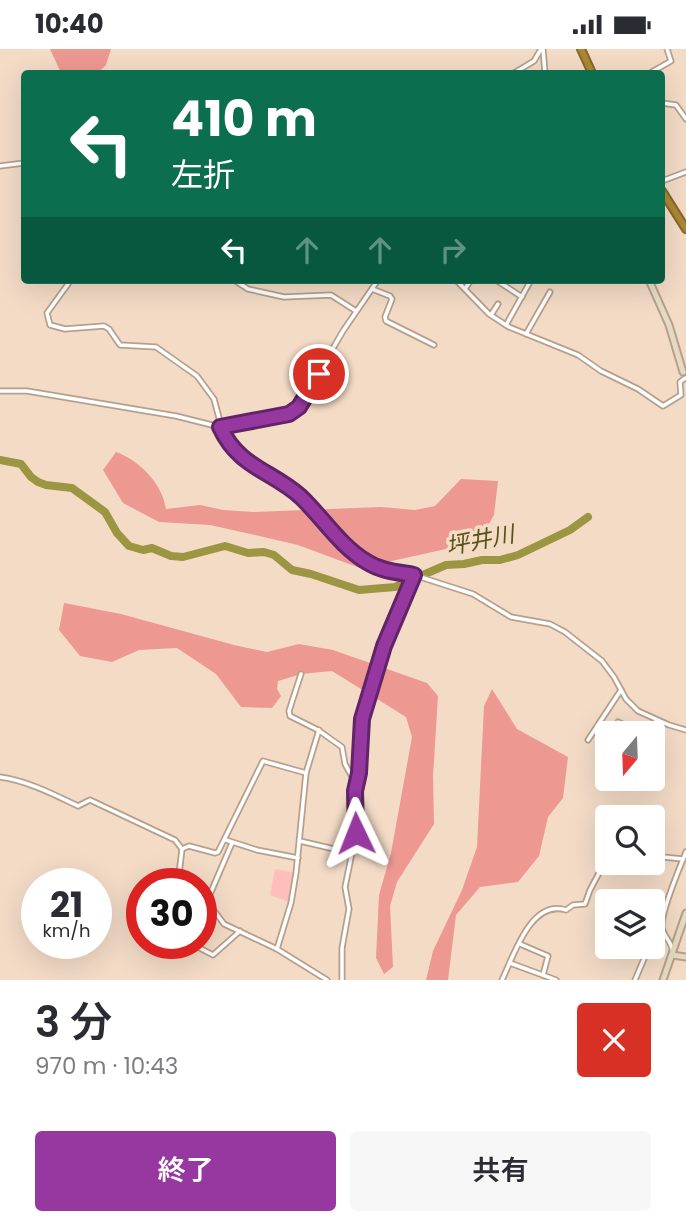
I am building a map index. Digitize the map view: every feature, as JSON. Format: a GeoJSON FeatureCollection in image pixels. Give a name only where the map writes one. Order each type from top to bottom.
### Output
{"type":"FeatureCollection","features":[{"type":"Feature","properties":{"kind":"highway"},"geometry":{"type":"LineString","coordinates":[[581,49],[591,70]]}},
{"type":"Feature","properties":{"kind":"highway"},"geometry":{"type":"LineString","coordinates":[[665,196],[686,229]]}},
{"type":"Feature","properties":{"kind":"street"},"geometry":{"type":"LineString","coordinates":[[519,70],[534,61],[542,49]]}},
{"type":"Feature","properties":{"kind":"street"},"geometry":{"type":"LineString","coordinates":[[542,49],[545,70]]}},
{"type":"Feature","properties":{"kind":"street"},"geometry":{"type":"LineString","coordinates":[[655,70],[671,61],[667,49]]}},
{"type":"Feature","properties":{"kind":"street"},"geometry":{"type":"LineString","coordinates":[[665,103],[676,105],[686,119]]}},
{"type":"Feature","properties":{"kind":"street"},"geometry":{"type":"LineString","coordinates":[[0,166],[21,163]]}},
{"type":"Feature","properties":{"kind":"street"},"geometry":{"type":"LineString","coordinates":[[665,180],[686,173]]}},
{"type":"Feature","properties":{"kind":"street"},"geometry":{"type":"LineString","coordinates":[[68,284],[47,313],[50,325],[65,329],[104,326],[120,345],[159,349],[185,366],[205,384],[215,403],[220,427],[242,458],[297,494],[346,547],[361,559],[386,571],[414,575],[473,593],[511,617],[550,624],[565,632],[602,661],[626,699],[638,711],[686,730]]}},
{"type":"Feature","properties":{"kind":"street"},"geometry":{"type":"LineString","coordinates":[[240,284],[248,289],[284,297],[331,295],[356,311]]}},
{"type":"Feature","properties":{"kind":"street"},"geometry":{"type":"LineString","coordinates":[[0,390],[27,391],[220,427],[281,417],[295,410],[375,284]]}},
{"type":"Feature","properties":{"kind":"street"},"geometry":{"type":"LineString","coordinates":[[460,284],[491,315],[506,325],[578,355],[663,406],[681,395],[680,382],[685,377],[669,325],[651,284]]}},
{"type":"Feature","properties":{"kind":"street"},"geometry":{"type":"LineString","coordinates":[[465,289],[468,284]]}},
{"type":"Feature","properties":{"kind":"street"},"geometry":{"type":"LineString","coordinates":[[502,284],[522,297]]}},
{"type":"Feature","properties":{"kind":"street"},"geometry":{"type":"LineString","coordinates":[[506,325],[529,284]]}},
{"type":"Feature","properties":{"kind":"street"},"geometry":{"type":"LineString","coordinates":[[372,289],[392,299],[386,321],[434,345]]}},
{"type":"Feature","properties":{"kind":"street"},"geometry":{"type":"LineString","coordinates":[[526,334],[550,292]]}},
{"type":"Feature","properties":{"kind":"street"},"geometry":{"type":"LineString","coordinates":[[491,315],[498,304]]}},
{"type":"Feature","properties":{"kind":"street"},"geometry":{"type":"LineString","coordinates":[[342,980],[342,948],[349,909],[345,887],[356,833],[356,784],[364,711],[384,646],[414,575]]}},
{"type":"Feature","properties":{"kind":"street"},"geometry":{"type":"LineString","coordinates":[[301,674],[289,713],[296,720],[319,730],[342,747],[345,764],[356,784]]}},
{"type":"Feature","properties":{"kind":"street"},"geometry":{"type":"LineString","coordinates":[[589,740],[621,690]]}},
{"type":"Feature","properties":{"kind":"street"},"geometry":{"type":"LineString","coordinates":[[277,949],[291,903],[306,773],[319,730]]}},
{"type":"Feature","properties":{"kind":"street"},"geometry":{"type":"LineString","coordinates":[[182,849],[189,846],[215,853],[221,848],[262,761],[306,773]]}},
{"type":"Feature","properties":{"kind":"street"},"geometry":{"type":"LineString","coordinates":[[0,777],[17,779],[78,806],[90,800],[175,840],[182,849],[180,868]]}},
{"type":"Feature","properties":{"kind":"street"},"geometry":{"type":"LineString","coordinates":[[225,840],[298,858]]}},
{"type":"Feature","properties":{"kind":"street"},"geometry":{"type":"LineString","coordinates":[[300,841],[351,853]]}},
{"type":"Feature","properties":{"kind":"street"},"geometry":{"type":"LineString","coordinates":[[217,878],[232,843]]}},
{"type":"Feature","properties":{"kind":"street"},"geometry":{"type":"LineString","coordinates":[[665,912],[686,852]]}},
{"type":"Feature","properties":{"kind":"street"},"geometry":{"type":"LineString","coordinates":[[665,857],[683,859]]}},
{"type":"Feature","properties":{"kind":"street"},"geometry":{"type":"LineString","coordinates":[[502,980],[532,922],[543,912],[554,908],[568,910],[573,905],[585,904],[598,875]]}},
{"type":"Feature","properties":{"kind":"street"},"geometry":{"type":"LineString","coordinates":[[663,980],[686,913]]}},
{"type":"Feature","properties":{"kind":"street"},"geometry":{"type":"LineString","coordinates":[[217,915],[240,932],[277,949],[327,980]]}},
{"type":"Feature","properties":{"kind":"street"},"geometry":{"type":"LineString","coordinates":[[217,952],[240,932]]}},
{"type":"Feature","properties":{"kind":"street"},"geometry":{"type":"LineString","coordinates":[[665,936],[671,944],[672,955]]}},
{"type":"Feature","properties":{"kind":"street"},"geometry":{"type":"LineString","coordinates":[[520,944],[548,956],[543,975]]}},
{"type":"Feature","properties":{"kind":"street"},"geometry":{"type":"LineString","coordinates":[[672,955],[686,957]]}},
{"type":"Feature","properties":{"kind":"street"},"geometry":{"type":"LineString","coordinates":[[635,980],[644,959]]}},
{"type":"Feature","properties":{"kind":"street"},"geometry":{"type":"LineString","coordinates":[[510,963],[556,980]]}},
{"type":"Feature","properties":{"kind":"shaded area"},"geometry":{"type":"Polygon","coordinates":[[[50,49],[111,49],[106,65],[101,70],[60,70],[50,49]]]}},
{"type":"Feature","properties":{"kind":"shaded area"},"geometry":{"type":"Polygon","coordinates":[[[116,452],[133,461],[148,474],[160,490],[166,509],[200,505],[253,512],[381,507],[415,510],[435,506],[461,479],[498,481],[494,515],[481,538],[464,545],[360,568],[298,545],[255,535],[210,525],[159,522],[123,503],[103,470],[116,452]]]}},
{"type":"Feature","properties":{"kind":"shaded area"},"geometry":{"type":"Polygon","coordinates":[[[64,603],[121,614],[267,652],[299,644],[333,650],[427,683],[438,696],[433,776],[434,824],[397,882],[390,906],[393,967],[384,974],[376,958],[379,895],[391,853],[412,737],[406,717],[332,671],[301,674],[278,681],[277,689],[281,696],[272,708],[241,707],[216,674],[177,648],[139,650],[112,662],[80,656],[59,630],[64,603]]]}},
{"type":"Feature","properties":{"kind":"shaded area"},"geometry":{"type":"Polygon","coordinates":[[[492,689],[517,729],[568,757],[563,798],[548,817],[539,856],[518,882],[480,887],[456,915],[448,980],[426,980],[433,951],[462,890],[477,847],[484,706],[492,689]]]}},
{"type":"Feature","properties":{"kind":"shaded area"},"geometry":{"type":"Polygon","coordinates":[[[275,869],[296,873],[291,903],[270,895],[275,869]]]}},
{"type":"Feature","properties":{"kind":"waterway","name":"坪井川"},"geometry":{"type":"LineString","coordinates":[[0,460],[21,464],[38,482],[72,488],[105,512],[117,533],[129,546],[143,550],[152,548],[171,556],[183,557],[225,546],[248,553],[264,552],[274,555],[292,570],[359,590],[395,587],[446,565],[500,560],[518,555],[570,530],[588,517]]}},
{"type":"Feature","properties":{"kind":"route"},"geometry":{"type":"LineString","coordinates":[[319,374],[299,407],[289,414],[220,427],[242,458],[297,494],[346,547],[361,559],[386,571],[414,575],[384,646],[362,719],[359,773],[355,791],[356,833]]}}]}
